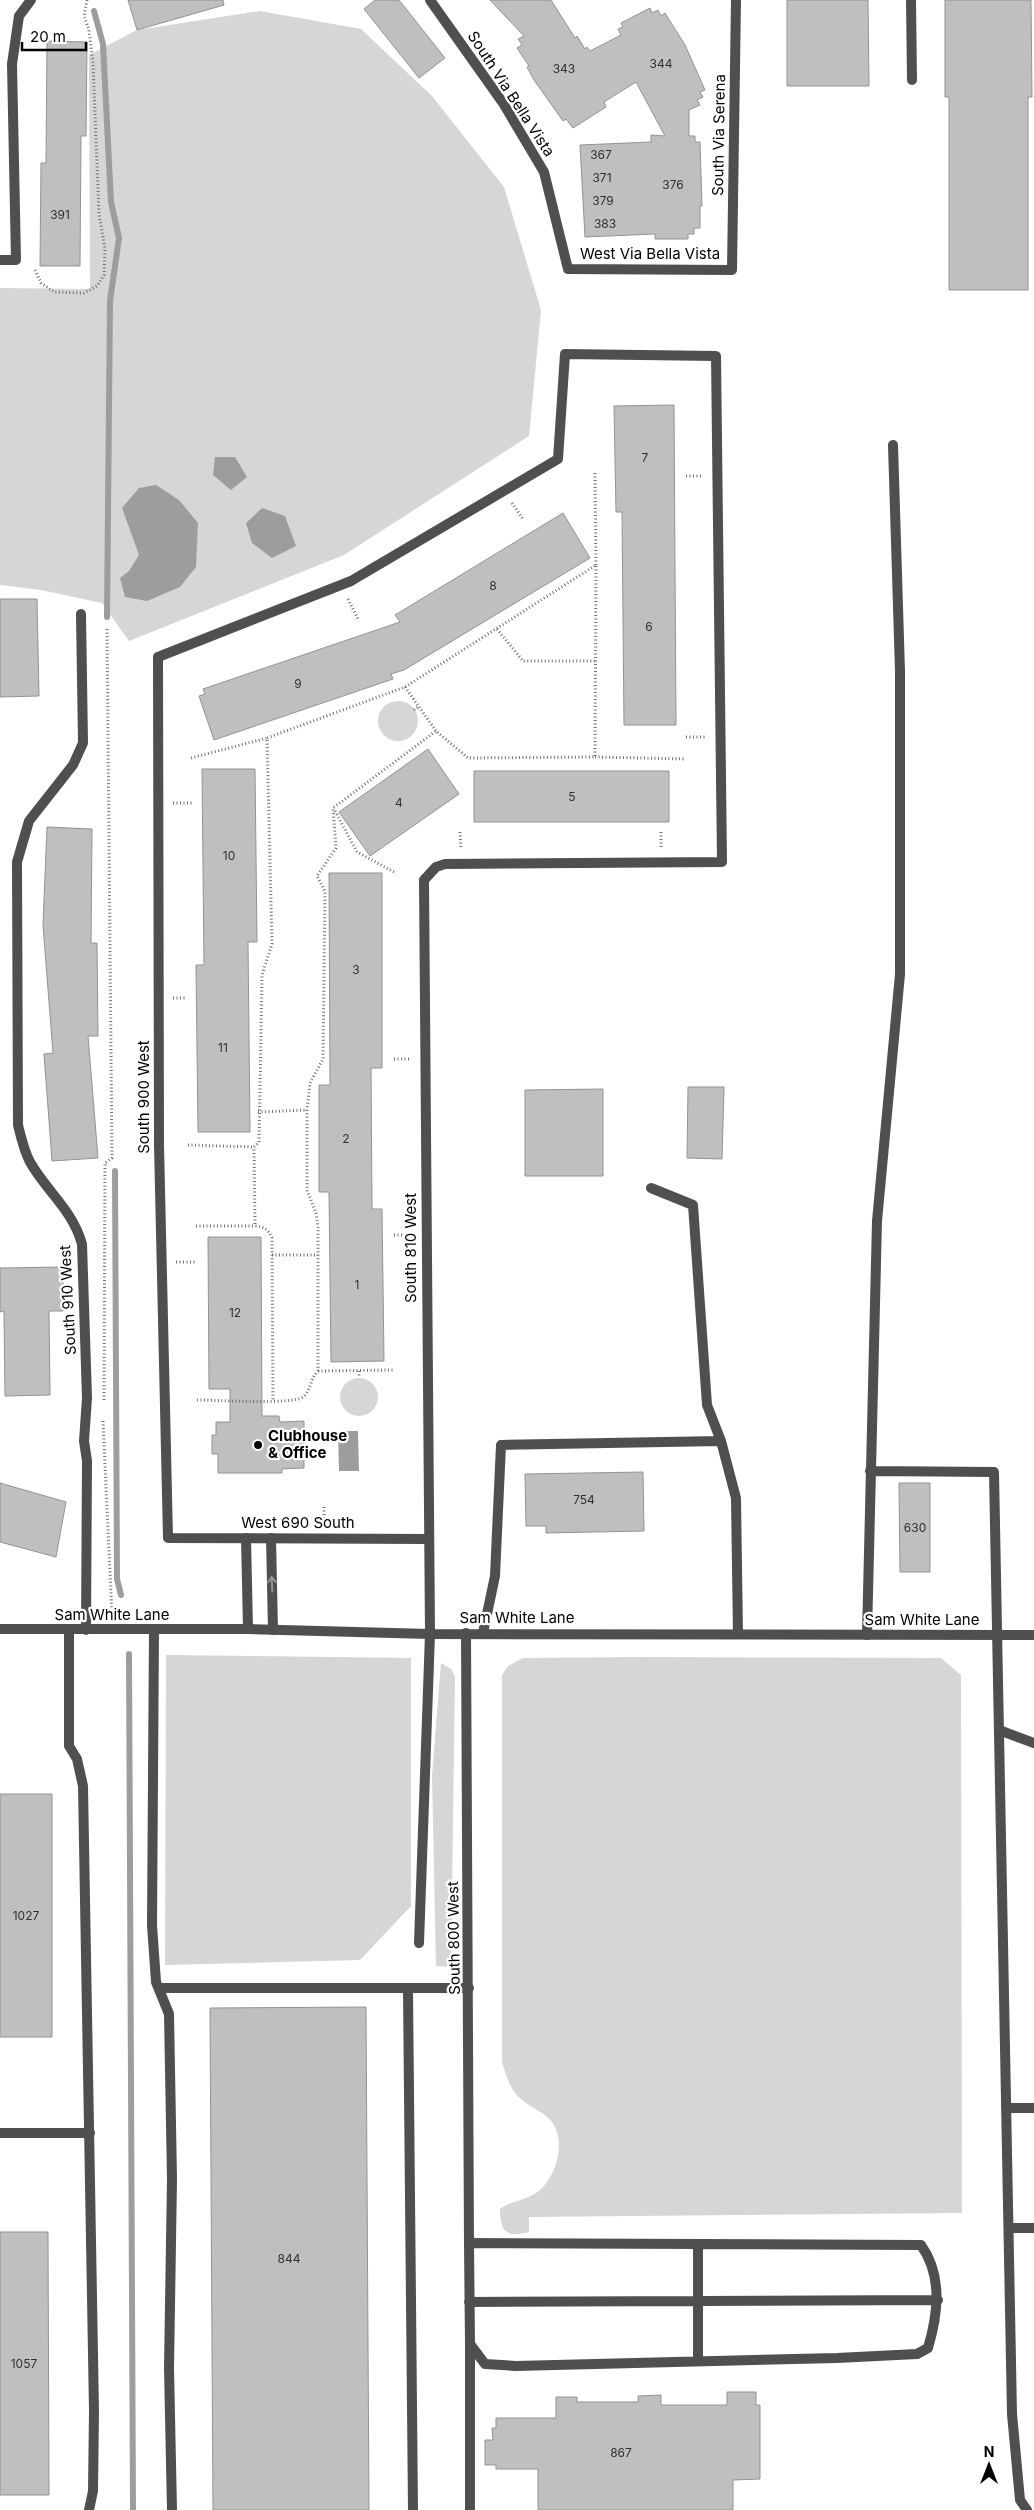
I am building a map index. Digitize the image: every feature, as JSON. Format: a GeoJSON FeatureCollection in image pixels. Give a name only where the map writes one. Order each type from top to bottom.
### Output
{"type":"FeatureCollection","features":[{"type":"Feature","properties":{"kind":"street"},"geometry":{"type":"LineString","coordinates":[[0,260],[16,260],[12,64],[19,16],[31,0]]}},
{"type":"Feature","properties":{"kind":"street","name":"South Via Serena"},"geometry":{"type":"LineString","coordinates":[[732,270],[736,0]]}},
{"type":"Feature","properties":{"kind":"street"},"geometry":{"type":"LineString","coordinates":[[911,0],[912,80]]}},
{"type":"Feature","properties":{"kind":"street","name":"South Via Bella Vista"},"geometry":{"type":"LineString","coordinates":[[434,1],[503,103],[544,172],[568,269]]}},
{"type":"Feature","properties":{"kind":"street","name":"West Via Bella Vista"},"geometry":{"type":"LineString","coordinates":[[568,269],[732,270]]}},
{"type":"Feature","properties":{"kind":"street","name":"South 810 West"},"geometry":{"type":"LineString","coordinates":[[340,586],[351,582],[558,459],[565,354],[716,356],[722,862],[445,864],[436,867],[424,880],[430,1634],[419,1943]]}},
{"type":"Feature","properties":{"kind":"street"},"geometry":{"type":"LineString","coordinates":[[867,1635],[877,1221],[900,974],[900,671],[893,445]]}},
{"type":"Feature","properties":{"kind":"street","name":"South 900 West"},"geometry":{"type":"LineString","coordinates":[[168,1538],[159,1136],[158,656],[340,586]]}},
{"type":"Feature","properties":{"kind":"street","name":"South 910 West"},"geometry":{"type":"LineString","coordinates":[[82,614],[83,743],[73,765],[29,821],[17,862],[18,1125],[30,1162],[78,1229],[82,1244],[87,1398],[84,1441],[87,1461],[86,1630]]}},
{"type":"Feature","properties":{"kind":"street"},"geometry":{"type":"LineString","coordinates":[[651,1188],[693,1205],[707,1405],[721,1441],[736,1498],[738,1634]]}},
{"type":"Feature","properties":{"kind":"street"},"geometry":{"type":"LineString","coordinates":[[483,1633],[495,1576],[501,1445],[721,1441]]}},
{"type":"Feature","properties":{"kind":"street"},"geometry":{"type":"LineString","coordinates":[[870,1470],[994,1472],[1012,2414],[1020,2500],[1027,2510]]}},
{"type":"Feature","properties":{"kind":"street","name":"West 690 South"},"geometry":{"type":"LineString","coordinates":[[168,1538],[428,1538]]}},
{"type":"Feature","properties":{"kind":"street"},"geometry":{"type":"LineString","coordinates":[[246,1538],[248,1629]]}},
{"type":"Feature","properties":{"kind":"street"},"geometry":{"type":"LineString","coordinates":[[271,1538],[273,1630]]}},
{"type":"Feature","properties":{"kind":"street","name":"Sam White Lane"},"geometry":{"type":"LineString","coordinates":[[0,1629],[248,1629],[430,1634],[1034,1635]]}},
{"type":"Feature","properties":{"kind":"street"},"geometry":{"type":"LineString","coordinates":[[70,1630],[70,1746],[76,1759],[83,1786],[94,2411],[93,2491],[89,2510]]}},
{"type":"Feature","properties":{"kind":"street"},"geometry":{"type":"LineString","coordinates":[[154,1630],[152,1926],[159,1988],[169,2014],[170,2024],[172,2179],[169,2368],[172,2510]]}},
{"type":"Feature","properties":{"kind":"street","name":"South 800 West"},"geometry":{"type":"LineString","coordinates":[[466,1633],[470,1988],[470,2510]]}},
{"type":"Feature","properties":{"kind":"street"},"geometry":{"type":"LineString","coordinates":[[999,1730],[1034,1742]]}},
{"type":"Feature","properties":{"kind":"street"},"geometry":{"type":"LineString","coordinates":[[159,1988],[470,1988]]}},
{"type":"Feature","properties":{"kind":"street"},"geometry":{"type":"LineString","coordinates":[[408,1989],[413,2510]]}},
{"type":"Feature","properties":{"kind":"street"},"geometry":{"type":"LineString","coordinates":[[1006,2108],[1034,2108]]}},
{"type":"Feature","properties":{"kind":"street"},"geometry":{"type":"LineString","coordinates":[[0,2133],[90,2133]]}},
{"type":"Feature","properties":{"kind":"street"},"geometry":{"type":"LineString","coordinates":[[1009,2228],[1034,2228]]}},
{"type":"Feature","properties":{"kind":"street"},"geometry":{"type":"LineString","coordinates":[[469,2243],[922,2245],[928,2254],[938,2294],[934,2328],[928,2348],[917,2354],[837,2358],[516,2366],[485,2364],[470,2344]]}},
{"type":"Feature","properties":{"kind":"street"},"geometry":{"type":"LineString","coordinates":[[698,2244],[700,2301],[698,2360]]}},
{"type":"Feature","properties":{"kind":"street"},"geometry":{"type":"LineString","coordinates":[[470,2302],[938,2300]]}},
{"type":"Feature","properties":{"kind":"path"},"geometry":{"type":"LineString","coordinates":[[35,270],[41,283],[54,292],[84,293],[97,286],[104,275],[105,249],[99,214],[93,63],[89,30],[84,16],[88,0]]}},
{"type":"Feature","properties":{"kind":"path"},"geometry":{"type":"LineString","coordinates":[[595,472],[595,757]]}},
{"type":"Feature","properties":{"kind":"path"},"geometry":{"type":"LineString","coordinates":[[192,758],[267,738],[406,687],[596,565]]}},
{"type":"Feature","properties":{"kind":"path"},"geometry":{"type":"LineString","coordinates":[[340,586],[360,621]]}},
{"type":"Feature","properties":{"kind":"path"},"geometry":{"type":"LineString","coordinates":[[104,1408],[105,1163],[112,1158],[107,628]]}},
{"type":"Feature","properties":{"kind":"path"},"geometry":{"type":"LineString","coordinates":[[497,629],[523,661],[596,661]]}},
{"type":"Feature","properties":{"kind":"path"},"geometry":{"type":"LineString","coordinates":[[406,687],[436,731],[468,758],[595,757],[686,759]]}},
{"type":"Feature","properties":{"kind":"path"},"geometry":{"type":"LineString","coordinates":[[414,710],[419,706]]}},
{"type":"Feature","properties":{"kind":"path"},"geometry":{"type":"LineString","coordinates":[[333,808],[436,731]]}},
{"type":"Feature","properties":{"kind":"path"},"geometry":{"type":"LineString","coordinates":[[255,1226],[254,1147],[259,1142],[258,1112],[262,975],[272,944],[267,738]]}},
{"type":"Feature","properties":{"kind":"path"},"geometry":{"type":"LineString","coordinates":[[333,808],[357,852],[396,873]]}},
{"type":"Feature","properties":{"kind":"path"},"geometry":{"type":"LineString","coordinates":[[197,1400],[297,1401],[303,1396],[312,1377],[318,1370],[318,1254],[316,1213],[307,1190],[307,1110],[310,1083],[323,1060],[325,891],[317,876],[336,848],[333,808]]}},
{"type":"Feature","properties":{"kind":"path"},"geometry":{"type":"LineString","coordinates":[[258,1112],[307,1110]]}},
{"type":"Feature","properties":{"kind":"path"},"geometry":{"type":"LineString","coordinates":[[188,1145],[254,1147]]}},
{"type":"Feature","properties":{"kind":"path"},"geometry":{"type":"LineString","coordinates":[[196,1226],[255,1226],[263,1227],[269,1231],[272,1254],[273,1401]]}},
{"type":"Feature","properties":{"kind":"path"},"geometry":{"type":"LineString","coordinates":[[272,1254],[318,1254]]}},
{"type":"Feature","properties":{"kind":"path"},"geometry":{"type":"LineString","coordinates":[[318,1370],[394,1370]]}},
{"type":"Feature","properties":{"kind":"path"},"geometry":{"type":"LineString","coordinates":[[359,1370],[359,1378]]}},
{"type":"Feature","properties":{"kind":"path"},"geometry":{"type":"LineString","coordinates":[[103,1415],[112,1630]]}},
{"type":"Feature","properties":{"kind":"shaded area"},"geometry":{"type":"Polygon","coordinates":[[[260,11],[361,29],[432,96],[504,187],[541,310],[529,436],[344,555],[129,641],[102,603],[41,590],[0,585],[0,288],[90,289],[89,55],[137,30],[260,11]]]}},
{"type":"Feature","properties":{"kind":"shaded area"},"geometry":{"type":"Polygon","coordinates":[[[215,457],[235,457],[247,477],[231,490],[213,475],[215,457]]]}},
{"type":"Feature","properties":{"kind":"shaded area"},"geometry":{"type":"Polygon","coordinates":[[[156,485],[179,500],[198,523],[196,567],[180,587],[147,601],[125,597],[120,578],[129,571],[139,555],[122,508],[139,488],[156,485]]]}},
{"type":"Feature","properties":{"kind":"shaded area"},"geometry":{"type":"Polygon","coordinates":[[[262,508],[285,516],[296,546],[272,558],[252,543],[246,523],[262,508]]]}},
{"type":"Feature","properties":{"kind":"shaded area"},"geometry":{"type":"Polygon","coordinates":[[[398,701],[412,707],[418,721],[412,735],[398,741],[384,735],[378,721],[384,707],[398,701]]]}},
{"type":"Feature","properties":{"kind":"shaded area"},"geometry":{"type":"Polygon","coordinates":[[[359,1378],[372,1384],[378,1397],[372,1410],[359,1416],[346,1410],[340,1397],[346,1384],[359,1378]]]}},
{"type":"Feature","properties":{"kind":"shaded area"},"geometry":{"type":"Polygon","coordinates":[[[338,1431],[358,1431],[359,1471],[339,1471],[338,1431]]]}},
{"type":"Feature","properties":{"kind":"shaded area"},"geometry":{"type":"Polygon","coordinates":[[[166,1655],[411,1658],[411,1906],[360,1960],[165,1965],[166,1655]]]}},
{"type":"Feature","properties":{"kind":"shaded area"},"geometry":{"type":"Polygon","coordinates":[[[523,1658],[941,1658],[961,1675],[962,2213],[529,2217],[529,2232],[515,2234],[503,2228],[500,2209],[532,2196],[541,2189],[555,2167],[559,2141],[551,2121],[525,2102],[514,2091],[502,2062],[502,1675],[508,1666],[523,1658]]]}},
{"type":"Feature","properties":{"kind":"shaded area"},"geometry":{"type":"Polygon","coordinates":[[[441,1663],[451,1669],[455,1677],[451,1967],[436,1966],[432,1776],[441,1663]]]}},
{"type":"Feature","properties":{"kind":"building"},"geometry":{"type":"Polygon","coordinates":[[[128,0],[223,0],[224,5],[137,30],[128,0]]]}},
{"type":"Feature","properties":{"kind":"building"},"geometry":{"type":"Polygon","coordinates":[[[375,0],[399,0],[445,58],[419,78],[364,9],[375,0]]]}},
{"type":"Feature","properties":{"kind":"building"},"geometry":{"type":"Polygon","coordinates":[[[490,0],[551,0],[575,38],[577,36],[585,49],[587,47],[590,51],[621,35],[618,29],[623,27],[621,23],[650,8],[652,13],[658,10],[661,16],[665,13],[685,45],[705,90],[700,92],[703,97],[697,100],[700,105],[689,110],[689,136],[695,136],[695,142],[700,142],[702,206],[700,206],[700,228],[694,228],[694,234],[688,234],[688,239],[655,239],[655,234],[585,237],[580,145],[651,142],[651,135],[665,136],[636,82],[604,102],[606,107],[573,128],[566,119],[563,121],[534,80],[527,67],[529,66],[517,48],[522,45],[518,39],[524,36],[490,0]]]}},
{"type":"Feature","properties":{"kind":"building"},"geometry":{"type":"Polygon","coordinates":[[[787,0],[868,0],[869,86],[787,86],[787,0]]]}},
{"type":"Feature","properties":{"kind":"building"},"geometry":{"type":"Polygon","coordinates":[[[945,0],[1031,0],[1032,97],[1028,97],[1028,290],[949,290],[949,97],[945,97],[945,0]]]}},
{"type":"Feature","properties":{"kind":"building"},"geometry":{"type":"Polygon","coordinates":[[[47,41],[87,42],[86,136],[81,136],[80,266],[40,266],[41,163],[46,163],[47,41]]]}},
{"type":"Feature","properties":{"kind":"building"},"geometry":{"type":"Polygon","coordinates":[[[674,405],[676,725],[624,725],[622,512],[616,512],[614,406],[674,405]]]}},
{"type":"Feature","properties":{"kind":"building"},"geometry":{"type":"Polygon","coordinates":[[[563,513],[590,558],[404,670],[391,674],[393,679],[214,740],[199,696],[205,694],[203,689],[400,622],[395,615],[563,513]]]}},
{"type":"Feature","properties":{"kind":"building"},"geometry":{"type":"Polygon","coordinates":[[[0,599],[37,599],[39,696],[0,697],[0,599]]]}},
{"type":"Feature","properties":{"kind":"building"},"geometry":{"type":"Polygon","coordinates":[[[428,749],[459,794],[370,856],[339,812],[428,749]]]}},
{"type":"Feature","properties":{"kind":"building"},"geometry":{"type":"Polygon","coordinates":[[[202,769],[255,769],[257,942],[248,942],[250,1132],[198,1132],[196,965],[204,965],[202,769]]]}},
{"type":"Feature","properties":{"kind":"building"},"geometry":{"type":"Polygon","coordinates":[[[474,771],[669,771],[669,822],[474,822],[474,771]]]}},
{"type":"Feature","properties":{"kind":"building"},"geometry":{"type":"Polygon","coordinates":[[[47,827],[92,829],[91,943],[97,943],[98,1036],[88,1036],[98,1158],[52,1161],[44,1054],[53,1053],[43,925],[47,827]]]}},
{"type":"Feature","properties":{"kind":"building"},"geometry":{"type":"Polygon","coordinates":[[[329,873],[382,873],[382,1068],[371,1068],[372,1209],[382,1209],[384,1361],[331,1362],[329,1192],[319,1192],[319,1085],[330,1085],[329,873]]]}},
{"type":"Feature","properties":{"kind":"building"},"geometry":{"type":"Polygon","coordinates":[[[688,1087],[724,1087],[722,1159],[687,1158],[688,1087]]]}},
{"type":"Feature","properties":{"kind":"building"},"geometry":{"type":"Polygon","coordinates":[[[603,1089],[603,1176],[525,1176],[525,1090],[603,1089]]]}},
{"type":"Feature","properties":{"kind":"building"},"geometry":{"type":"Polygon","coordinates":[[[208,1237],[261,1237],[262,1416],[279,1416],[280,1422],[304,1421],[304,1468],[282,1469],[282,1473],[218,1473],[218,1454],[212,1454],[212,1435],[216,1435],[216,1422],[230,1422],[230,1389],[209,1389],[208,1237]]]}},
{"type":"Feature","properties":{"kind":"building"},"geometry":{"type":"Polygon","coordinates":[[[63,1267],[63,1311],[49,1311],[50,1395],[5,1396],[4,1311],[0,1312],[0,1268],[63,1267]]]}},
{"type":"Feature","properties":{"kind":"building"},"geometry":{"type":"Polygon","coordinates":[[[643,1472],[644,1531],[546,1533],[546,1526],[526,1526],[525,1474],[643,1472]]]}},
{"type":"Feature","properties":{"kind":"building"},"geometry":{"type":"Polygon","coordinates":[[[0,1483],[66,1502],[56,1557],[0,1542],[0,1483]]]}},
{"type":"Feature","properties":{"kind":"building"},"geometry":{"type":"Polygon","coordinates":[[[899,1483],[930,1483],[930,1572],[900,1572],[899,1483]]]}},
{"type":"Feature","properties":{"kind":"building"},"geometry":{"type":"Polygon","coordinates":[[[0,1794],[52,1794],[52,2037],[0,2037],[0,1794]]]}},
{"type":"Feature","properties":{"kind":"building"},"geometry":{"type":"Polygon","coordinates":[[[366,2007],[369,2510],[213,2510],[210,2008],[366,2007]]]}},
{"type":"Feature","properties":{"kind":"building"},"geometry":{"type":"Polygon","coordinates":[[[0,2232],[48,2232],[49,2495],[0,2495],[0,2232]]]}},
{"type":"Feature","properties":{"kind":"building"},"geometry":{"type":"Polygon","coordinates":[[[727,2392],[756,2392],[756,2405],[760,2405],[760,2479],[733,2480],[733,2510],[538,2510],[538,2469],[496,2469],[496,2465],[485,2465],[485,2440],[493,2440],[492,2428],[496,2428],[496,2418],[556,2418],[556,2397],[577,2397],[577,2402],[638,2402],[638,2396],[661,2395],[661,2405],[727,2405],[727,2392]]]}},
{"type":"Feature","properties":{"kind":"waterway"},"geometry":{"type":"LineString","coordinates":[[94,11],[103,44],[111,202],[119,238],[110,301],[107,617]]}},
{"type":"Feature","properties":{"kind":"waterway"},"geometry":{"type":"LineString","coordinates":[[115,1171],[117,1579],[121,1595]]}},
{"type":"Feature","properties":{"kind":"waterway"},"geometry":{"type":"LineString","coordinates":[[129,1654],[133,2510]]}},
{"type":"Feature","properties":{"kind":"place","name":"Clubhouse & Office"},"geometry":{"type":"Point","coordinates":[258,1445]}}]}
